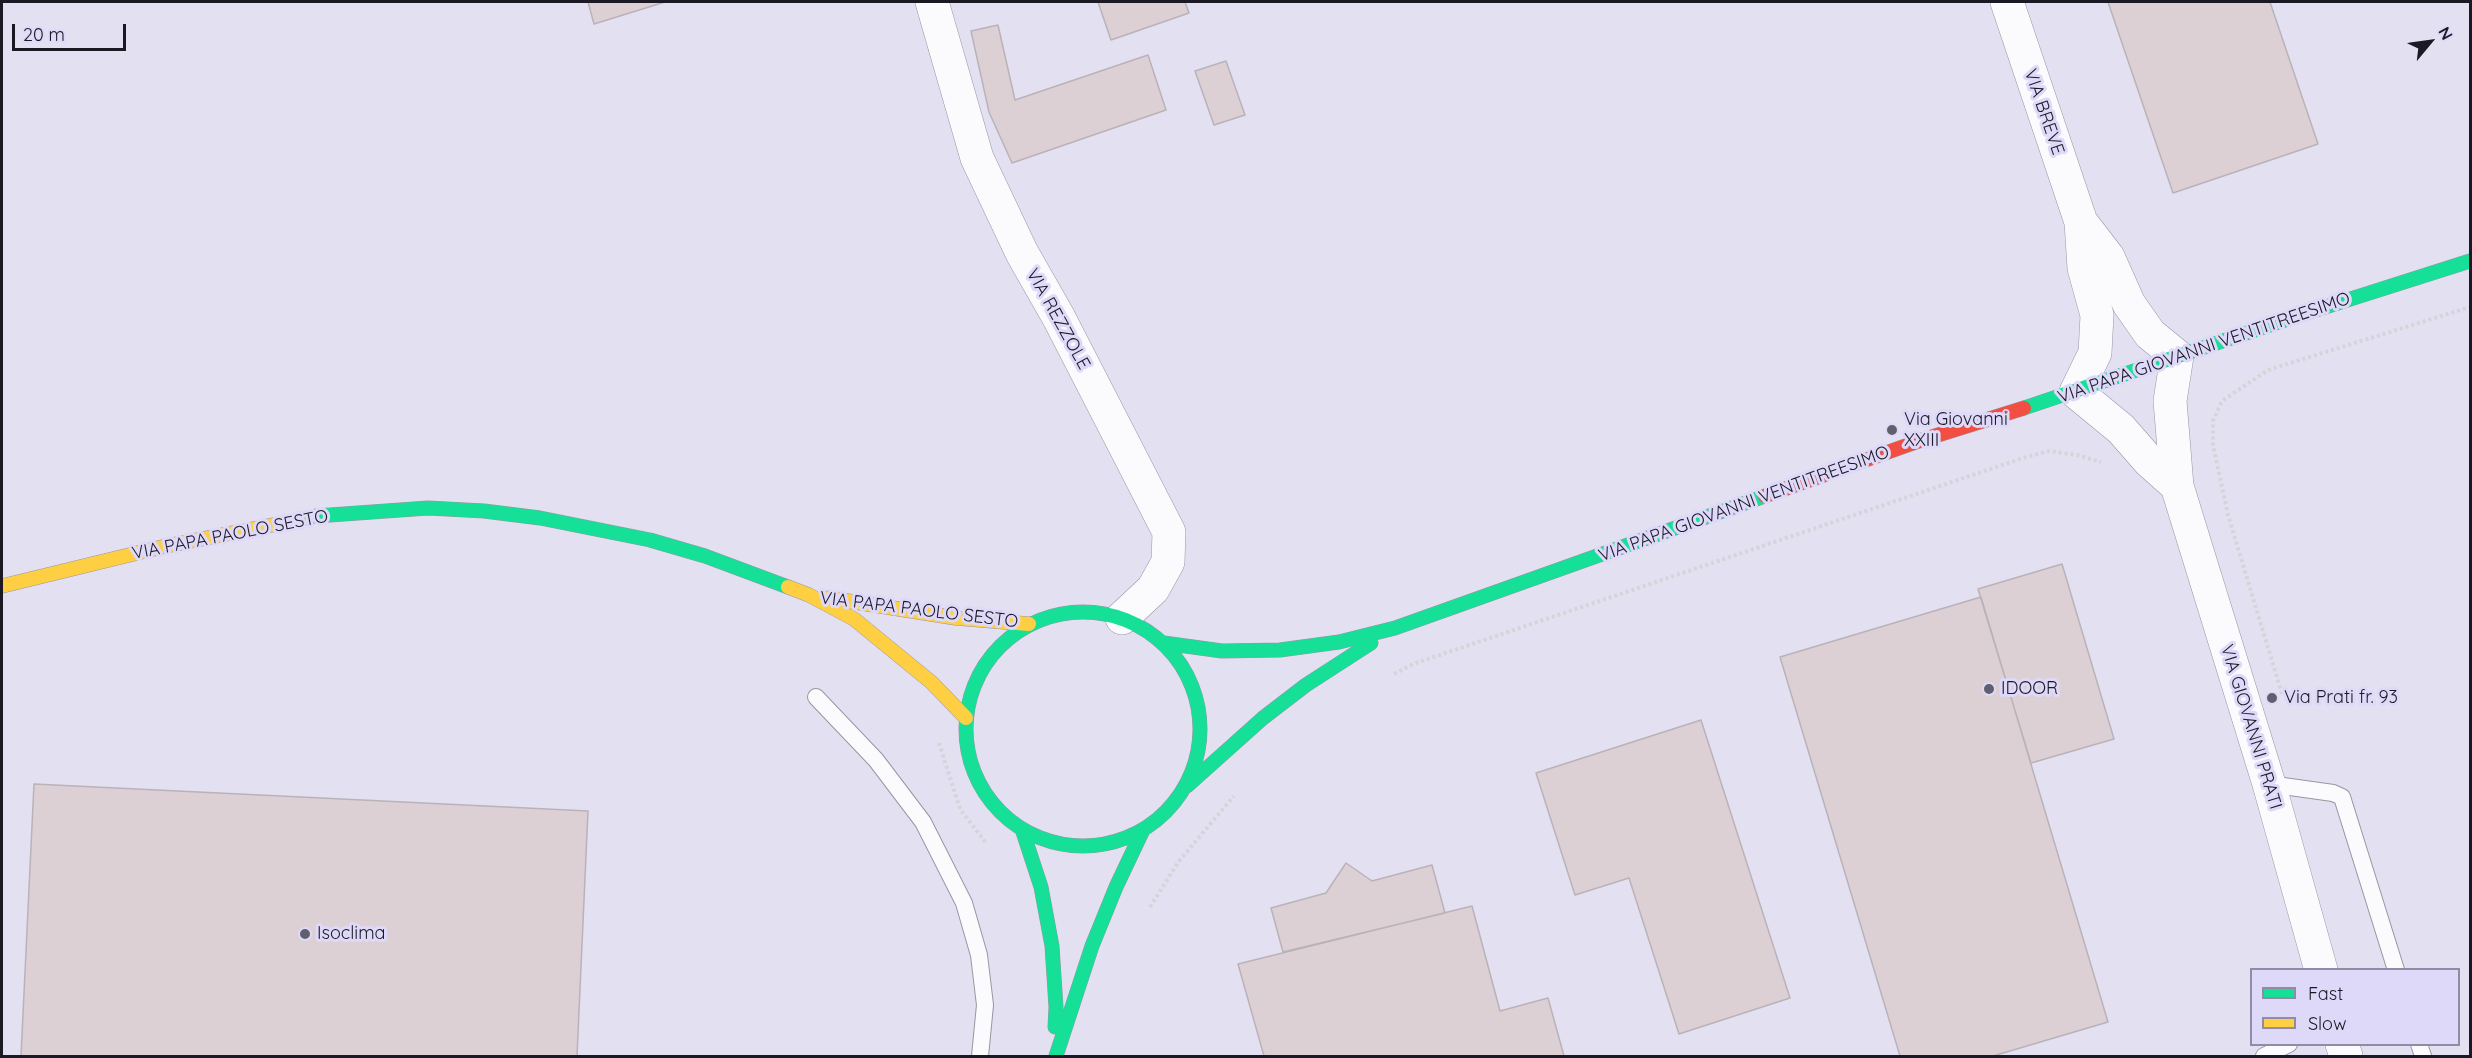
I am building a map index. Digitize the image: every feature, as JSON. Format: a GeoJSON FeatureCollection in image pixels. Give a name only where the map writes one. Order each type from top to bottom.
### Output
{"type":"FeatureCollection","features":[{"type":"Feature","properties":{"kind":"street","name":"VIA REZZOLE"},"geometry":{"type":"LineString","coordinates":[[932,2],[977,158],[1022,253],[1065,328],[1169,532],[1168,562],[1153,589],[1122,618]]}},
{"type":"Feature","properties":{"kind":"street","name":"VIA BREVE"},"geometry":{"type":"LineString","coordinates":[[2007,2],[2081,222]]}},
{"type":"Feature","properties":{"kind":"street"},"geometry":{"type":"LineString","coordinates":[[2081,222],[2108,257],[2129,304],[2150,334],[2177,356]]}},
{"type":"Feature","properties":{"kind":"street"},"geometry":{"type":"LineString","coordinates":[[2081,222],[2084,268],[2097,315],[2095,353],[2076,392],[2121,429],[2149,461],[2177,486]]}},
{"type":"Feature","properties":{"kind":"street","name":"VIA PAPA GIOVANNI VENTITREESIMO"},"geometry":{"type":"LineString","coordinates":[[1164,644],[1222,651],[1280,651],[1339,642],[1395,628],[1919,441],[2076,392],[2177,356],[2470,261]]}},
{"type":"Feature","properties":{"kind":"street","name":"VIA GIOVANNI PRATI"},"geometry":{"type":"LineString","coordinates":[[2177,356],[2170,401],[2177,486],[2269,784],[2320,968]]}},
{"type":"Feature","properties":{"kind":"street","name":"VIA PAPA PAOLO SESTO"},"geometry":{"type":"LineString","coordinates":[[2,586],[260,525],[316,516],[428,508],[484,510],[639,537],[705,556],[809,595],[854,619],[893,649],[931,682],[966,718]]}},
{"type":"Feature","properties":{"kind":"street","name":"VIA PAPA PAOLO SESTO"},"geometry":{"type":"LineString","coordinates":[[809,595],[956,618],[1029,624]]}},
{"type":"Feature","properties":{"kind":"street"},"geometry":{"type":"LineString","coordinates":[[1091,611],[1122,618],[1144,628],[1164,644],[1184,668],[1196,698],[1201,729],[1197,760],[1184,790],[1166,812],[1143,830],[1114,842],[1083,846],[1051,842],[1022,829],[997,808],[978,782],[968,750],[966,718],[972,689],[986,663],[1005,640],[1029,624],[1059,613],[1091,611]]}},
{"type":"Feature","properties":{"kind":"street","name":"VIA PAPA GIOVANNI VENTITREESIMO"},"geometry":{"type":"LineString","coordinates":[[1184,790],[1263,717],[1349,655],[1395,628]]}},
{"type":"Feature","properties":{"kind":"street"},"geometry":{"type":"LineString","coordinates":[[1022,829],[1041,887],[1052,946],[1056,1007],[1055,1056]]}},
{"type":"Feature","properties":{"kind":"street"},"geometry":{"type":"LineString","coordinates":[[1055,1056],[1092,946],[1143,830]]}},
{"type":"Feature","properties":{"kind":"lane"},"geometry":{"type":"LineString","coordinates":[[816,697],[876,760],[923,822],[964,903],[979,955],[985,1005],[980,1056]]}},
{"type":"Feature","properties":{"kind":"lane"},"geometry":{"type":"LineString","coordinates":[[2269,784],[2342,796],[2396,968]]}},
{"type":"Feature","properties":{"kind":"lane"},"geometry":{"type":"LineString","coordinates":[[2264,1056],[2285,1046]]}},
{"type":"Feature","properties":{"kind":"path"},"geometry":{"type":"LineString","coordinates":[[2283,698],[2228,514],[2213,445],[2213,421],[2222,401],[2268,370],[2470,307]]}},
{"type":"Feature","properties":{"kind":"path"},"geometry":{"type":"LineString","coordinates":[[1384,679],[1413,664],[2023,458],[2049,451],[2078,455],[2105,463]]}},
{"type":"Feature","properties":{"kind":"path"},"geometry":{"type":"LineString","coordinates":[[936,736],[960,809],[993,851]]}},
{"type":"Feature","properties":{"kind":"path"},"geometry":{"type":"LineString","coordinates":[[1146,912],[1179,861],[1242,788]]}},
{"type":"Feature","properties":{"kind":"building"},"geometry":{"type":"Polygon","coordinates":[[[588,2],[665,2],[594,24],[588,2]]]}},
{"type":"Feature","properties":{"kind":"building"},"geometry":{"type":"Polygon","coordinates":[[[1098,2],[1185,2],[1189,13],[1111,40],[1098,2]]]}},
{"type":"Feature","properties":{"kind":"building"},"geometry":{"type":"Polygon","coordinates":[[[2108,2],[2270,2],[2318,144],[2173,193],[2108,2]]]}},
{"type":"Feature","properties":{"kind":"building"},"geometry":{"type":"Polygon","coordinates":[[[998,25],[1015,100],[1148,55],[1166,110],[1012,163],[989,112],[971,31],[998,25]]]}},
{"type":"Feature","properties":{"kind":"building"},"geometry":{"type":"Polygon","coordinates":[[[1226,61],[1245,115],[1214,125],[1195,71],[1226,61]]]}},
{"type":"Feature","properties":{"kind":"building"},"geometry":{"type":"Polygon","coordinates":[[[2062,564],[2114,739],[2031,763],[1978,589],[2062,564]]]}},
{"type":"Feature","properties":{"kind":"building"},"geometry":{"type":"Polygon","coordinates":[[[1981,597],[2108,1022],[1993,1056],[1900,1056],[1780,657],[1981,597]]]}},
{"type":"Feature","properties":{"kind":"building"},"geometry":{"type":"Polygon","coordinates":[[[1701,720],[1790,998],[1679,1034],[1629,878],[1575,895],[1536,773],[1701,720]]]}},
{"type":"Feature","properties":{"kind":"building","name":"Isoclima"},"geometry":{"type":"Polygon","coordinates":[[[34,784],[588,811],[577,1056],[21,1056],[34,784]]]}},
{"type":"Feature","properties":{"kind":"building"},"geometry":{"type":"Polygon","coordinates":[[[1346,863],[1372,881],[1432,865],[1445,913],[1283,952],[1271,908],[1326,893],[1346,863]]]}},
{"type":"Feature","properties":{"kind":"building"},"geometry":{"type":"Polygon","coordinates":[[[1472,906],[1500,1011],[1548,998],[1564,1056],[1264,1056],[1238,964],[1472,906]]]}},
{"type":"Feature","properties":{"kind":"traffic: fast"},"geometry":{"type":"LineString","coordinates":[[2024,408],[2294,317],[2470,261]]}},
{"type":"Feature","properties":{"kind":"traffic: fast"},"geometry":{"type":"LineString","coordinates":[[1164,643],[1222,651],[1280,650],[1339,642],[1395,628],[1765,496]]}},
{"type":"Feature","properties":{"kind":"traffic: fast"},"geometry":{"type":"LineString","coordinates":[[298,520],[316,516],[428,508],[484,511],[540,518],[650,540],[705,556],[788,587]]}},
{"type":"Feature","properties":{"kind":"traffic: fast"},"geometry":{"type":"LineString","coordinates":[[1083,612],[1106,614],[1128,621],[1148,632],[1166,646],[1180,664],[1191,684],[1198,706],[1200,729],[1198,752],[1191,774],[1180,794],[1166,812],[1148,826],[1128,837],[1106,844],[1083,846],[1060,844],[1038,837],[1018,826],[1000,812],[986,794],[975,774],[968,752],[966,729],[968,706],[975,684],[986,664],[1000,646],[1018,632],[1038,621],[1060,614],[1083,612]]}},
{"type":"Feature","properties":{"kind":"traffic: fast"},"geometry":{"type":"LineString","coordinates":[[1187,786],[1263,718],[1306,685],[1371,643]]}},
{"type":"Feature","properties":{"kind":"traffic: fast"},"geometry":{"type":"LineString","coordinates":[[1022,829],[1041,887],[1052,946],[1055,1027]]}},
{"type":"Feature","properties":{"kind":"traffic: fast"},"geometry":{"type":"LineString","coordinates":[[1056,1056],[1092,946],[1143,830]]}},
{"type":"Feature","properties":{"kind":"traffic: slow"},"geometry":{"type":"LineString","coordinates":[[2,586],[166,546],[298,520]]}},
{"type":"Feature","properties":{"kind":"traffic: slow"},"geometry":{"type":"LineString","coordinates":[[788,587],[809,595],[854,619],[931,682],[966,718]]}},
{"type":"Feature","properties":{"kind":"traffic: slow"},"geometry":{"type":"LineString","coordinates":[[829,598],[956,618],[1029,624]]}},
{"type":"Feature","properties":{"kind":"traffic: jam"},"geometry":{"type":"LineString","coordinates":[[1765,496],[1919,441],[2024,408]]}},
{"type":"Feature","properties":{"kind":"place","name":"Via Giovanni XXIII"},"geometry":{"type":"Point","coordinates":[1892,430]}},
{"type":"Feature","properties":{"kind":"place","name":"IDOOR"},"geometry":{"type":"Point","coordinates":[1989,689]}},
{"type":"Feature","properties":{"kind":"place","name":"Via Prati fr. 93"},"geometry":{"type":"Point","coordinates":[2272,698]}},
{"type":"Feature","properties":{"kind":"place","name":"Isoclima"},"geometry":{"type":"Point","coordinates":[305,934]}}]}
